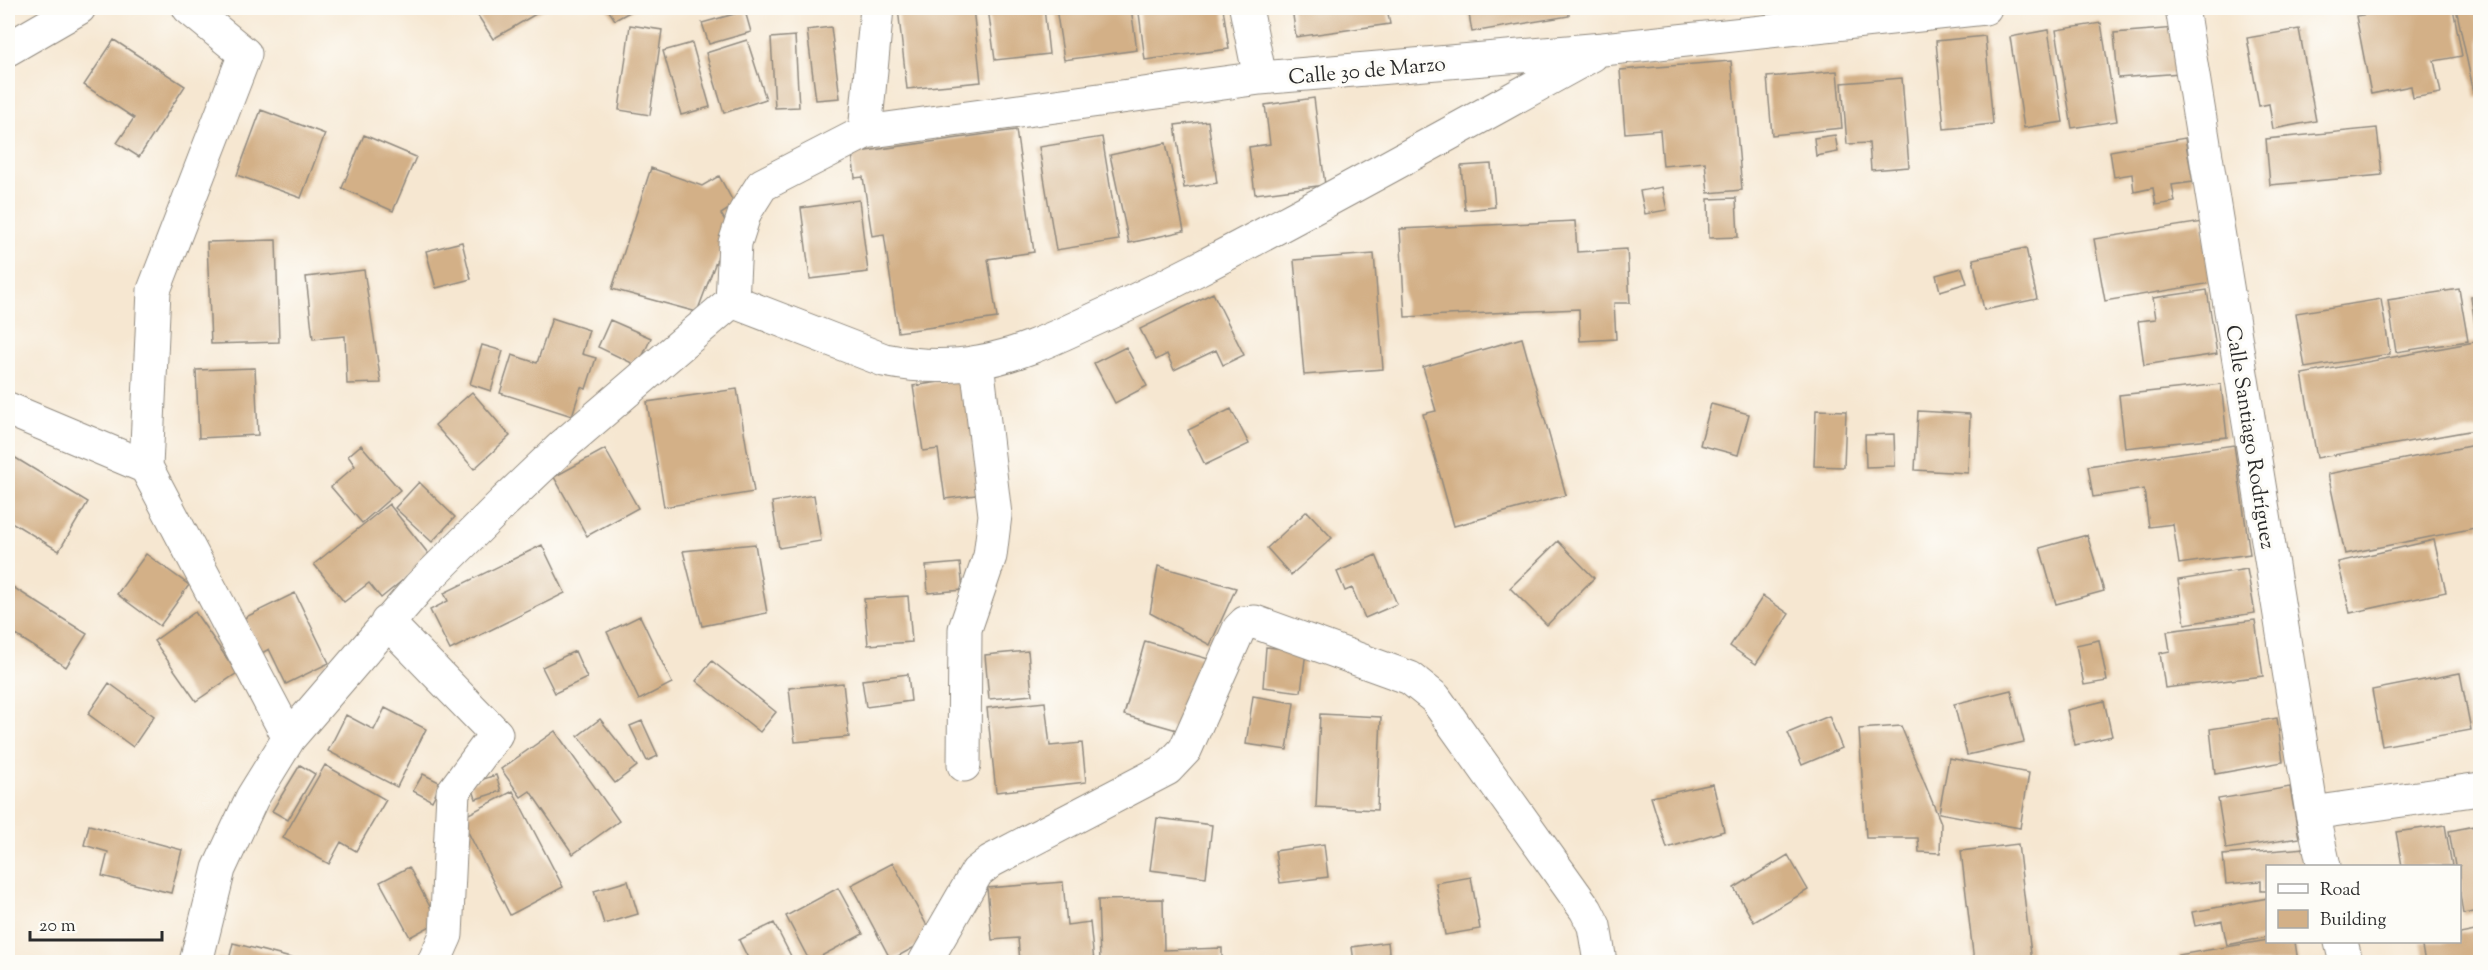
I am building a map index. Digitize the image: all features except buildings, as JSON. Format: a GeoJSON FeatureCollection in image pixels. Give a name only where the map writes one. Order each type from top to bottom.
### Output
{"type":"FeatureCollection","features":[{"type":"Feature","properties":{"kind":"street"},"geometry":{"type":"LineString","coordinates":[[8,50],[79,8]]}},
{"type":"Feature","properties":{"kind":"street"},"geometry":{"type":"LineString","coordinates":[[189,8],[245,54],[154,290],[146,467],[289,738]]}},
{"type":"Feature","properties":{"kind":"street"},"geometry":{"type":"LineString","coordinates":[[866,132],[877,8]]}},
{"type":"Feature","properties":{"kind":"street"},"geometry":{"type":"LineString","coordinates":[[1246,8],[1260,78]]}},
{"type":"Feature","properties":{"kind":"street","name":"Calle 30 de Marzo"},"geometry":{"type":"LineString","coordinates":[[732,301],[735,243],[745,212],[762,185],[866,132],[1260,78],[1603,49],[1985,8]]}},
{"type":"Feature","properties":{"kind":"street","name":"Calle Santiago Rodríguez"},"geometry":{"type":"LineString","coordinates":[[2182,8],[2312,813],[2324,865]]}},
{"type":"Feature","properties":{"kind":"street"},"geometry":{"type":"LineString","coordinates":[[196,963],[219,869],[252,798],[289,738],[419,587],[565,444],[732,301],[884,360],[907,365],[932,366],[977,363],[1038,345],[1169,284],[1300,216],[1603,49]]}},
{"type":"Feature","properties":{"kind":"street"},"geometry":{"type":"LineString","coordinates":[[964,765],[965,629],[990,556],[995,515],[977,363]]}},
{"type":"Feature","properties":{"kind":"street"},"geometry":{"type":"LineString","coordinates":[[8,409],[146,467]]}},
{"type":"Feature","properties":{"kind":"street"},"geometry":{"type":"LineString","coordinates":[[387,622],[495,734],[453,792],[446,935],[434,963]]}},
{"type":"Feature","properties":{"kind":"street"},"geometry":{"type":"LineString","coordinates":[[925,963],[977,872],[991,861],[1167,769],[1177,760],[1185,750],[1239,629],[1245,623],[1255,622],[1410,678],[1435,698],[1586,910],[1594,926],[1600,963]]}},
{"type":"Feature","properties":{"kind":"street"},"geometry":{"type":"LineString","coordinates":[[2312,813],[2481,789]]}},
{"type":"Feature","properties":{"kind":"street"},"geometry":{"type":"LineString","coordinates":[[2341,943],[2346,963]]}}]}
